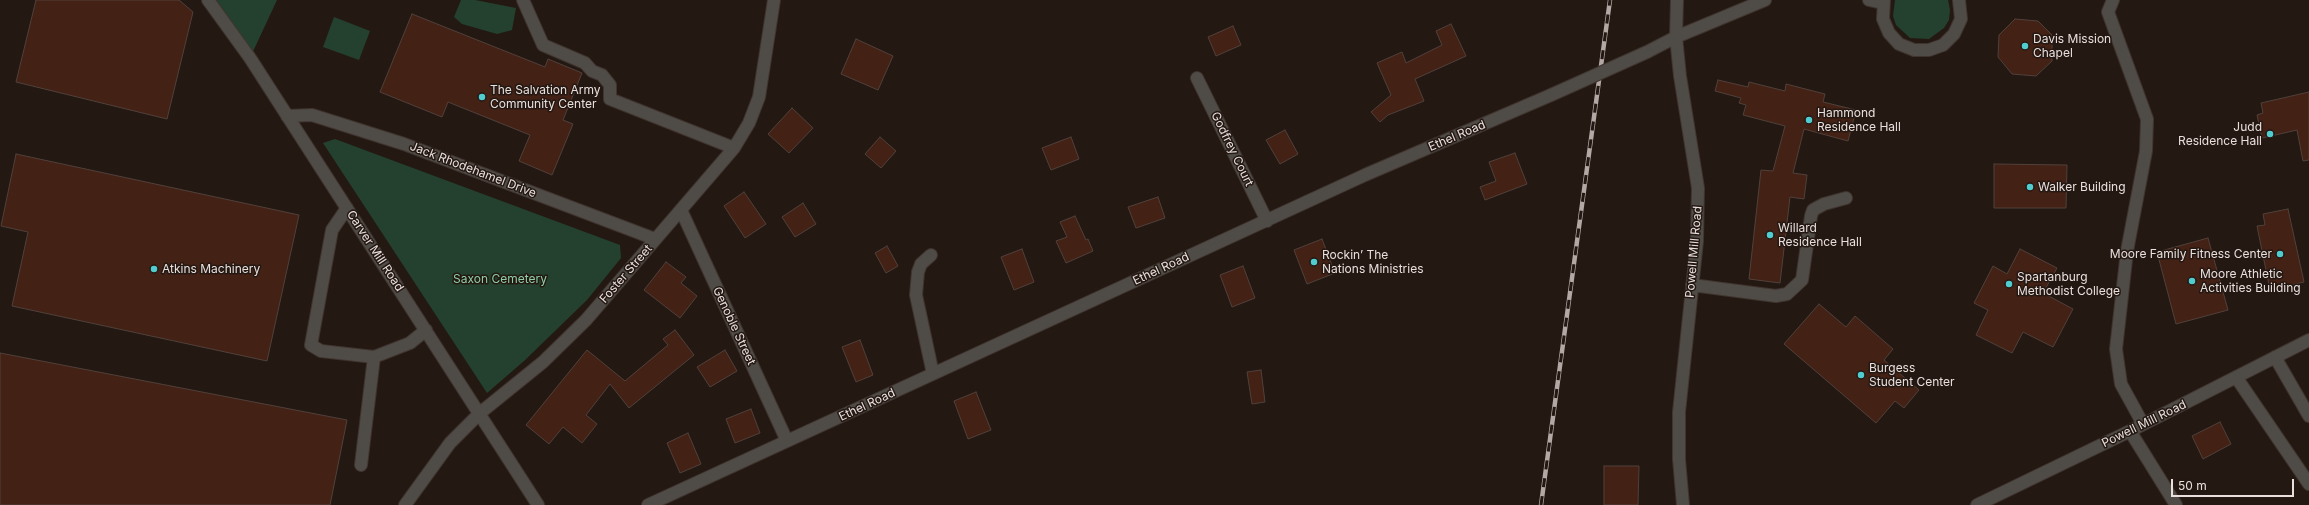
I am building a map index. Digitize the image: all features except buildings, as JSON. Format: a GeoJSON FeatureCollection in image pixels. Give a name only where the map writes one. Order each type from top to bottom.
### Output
{"type":"FeatureCollection","features":[{"type":"Feature","properties":{"kind":"street","name":"Carver Mill Road"},"geometry":{"type":"LineString","coordinates":[[208,0],[250,58],[538,505]]}},
{"type":"Feature","properties":{"kind":"street"},"geometry":{"type":"LineString","coordinates":[[523,0],[543,45],[585,63],[592,71],[602,75],[610,85],[610,99],[734,148]]}},
{"type":"Feature","properties":{"kind":"street","name":"Foster Street"},"geometry":{"type":"LineString","coordinates":[[405,505],[450,443],[480,413],[565,342],[734,148],[749,123],[759,97],[774,0]]}},
{"type":"Feature","properties":{"kind":"street","name":"Powell Mill Road"},"geometry":{"type":"LineString","coordinates":[[1677,0],[1676,37],[1680,76],[1698,188],[1697,241],[1679,412],[1679,459],[1683,505]]}},
{"type":"Feature","properties":{"kind":"street","name":"Ethel Road"},"geometry":{"type":"LineString","coordinates":[[648,505],[1365,175],[1552,96],[1676,37],[1765,0]]}},
{"type":"Feature","properties":{"kind":"street"},"geometry":{"type":"LineString","coordinates":[[1870,0],[1884,2],[1883,19],[1889,33],[1900,44],[1914,50],[1929,50],[1943,45],[1954,34],[1960,19],[1959,0]]}},
{"type":"Feature","properties":{"kind":"street"},"geometry":{"type":"LineString","coordinates":[[2113,0],[2108,12],[2147,119],[2146,151],[2127,250],[2116,349],[2121,384],[2143,424]]}},
{"type":"Feature","properties":{"kind":"street","name":"Godfrey Court"},"geometry":{"type":"LineString","coordinates":[[1197,78],[1267,221]]}},
{"type":"Feature","properties":{"kind":"street","name":"Jack Rhodehamel Drive"},"geometry":{"type":"LineString","coordinates":[[287,116],[312,115],[397,141],[655,240]]}},
{"type":"Feature","properties":{"kind":"street"},"geometry":{"type":"LineString","coordinates":[[1692,285],[1776,296],[1787,294],[1802,280],[1813,210],[1824,204],[1846,198]]}},
{"type":"Feature","properties":{"kind":"street"},"geometry":{"type":"LineString","coordinates":[[346,208],[332,230],[311,345],[321,351],[374,358],[410,343],[426,330]]}},
{"type":"Feature","properties":{"kind":"street","name":"Genoble Street"},"geometry":{"type":"LineString","coordinates":[[681,210],[787,441]]}},
{"type":"Feature","properties":{"kind":"street"},"geometry":{"type":"LineString","coordinates":[[931,255],[921,264],[918,272],[916,295],[933,374]]}},
{"type":"Feature","properties":{"kind":"street","name":"Powell Mill Road"},"geometry":{"type":"LineString","coordinates":[[1977,505],[2130,431],[2309,340]]}},
{"type":"Feature","properties":{"kind":"street"},"geometry":{"type":"LineString","coordinates":[[2275,357],[2309,416]]}},
{"type":"Feature","properties":{"kind":"street"},"geometry":{"type":"LineString","coordinates":[[361,464],[374,358]]}},
{"type":"Feature","properties":{"kind":"street"},"geometry":{"type":"LineString","coordinates":[[2236,377],[2309,484]]}},
{"type":"Feature","properties":{"kind":"street"},"geometry":{"type":"LineString","coordinates":[[2130,431],[2176,505]]}},
{"type":"Feature","properties":{"kind":"green space"},"geometry":{"type":"Polygon","coordinates":[[[208,0],[277,0],[250,58],[208,0]]]}},
{"type":"Feature","properties":{"kind":"green space"},"geometry":{"type":"Polygon","coordinates":[[[461,0],[475,0],[516,8],[512,30],[497,34],[462,24],[454,17],[461,0]]]}},
{"type":"Feature","properties":{"kind":"green space"},"geometry":{"type":"Polygon","coordinates":[[[1895,0],[1948,0],[1950,10],[1949,20],[1944,28],[1929,39],[1910,38],[1896,25],[1893,16],[1895,0]]]}},
{"type":"Feature","properties":{"kind":"green space"},"geometry":{"type":"Polygon","coordinates":[[[334,17],[370,31],[359,60],[323,47],[334,17]]]}},
{"type":"Feature","properties":{"kind":"green space","name":"Saxon Cemetery"},"geometry":{"type":"Polygon","coordinates":[[[335,139],[620,245],[621,258],[587,300],[524,361],[487,393],[323,143],[335,139]]]}},
{"type":"Feature","properties":{"kind":"railway"},"geometry":{"type":"LineString","coordinates":[[1541,505],[1610,0]]}},
{"type":"Feature","properties":{"kind":"place","name":"Davis Mission Chapel"},"geometry":{"type":"Point","coordinates":[2025,46]}},
{"type":"Feature","properties":{"kind":"place","name":"The Salvation Army Community Center"},"geometry":{"type":"Point","coordinates":[482,97]}},
{"type":"Feature","properties":{"kind":"place","name":"Hammond Residence Hall"},"geometry":{"type":"Point","coordinates":[1809,120]}},
{"type":"Feature","properties":{"kind":"place","name":"Judd Residence Hall"},"geometry":{"type":"Point","coordinates":[2270,134]}},
{"type":"Feature","properties":{"kind":"place","name":"Walker Building"},"geometry":{"type":"Point","coordinates":[2030,187]}},
{"type":"Feature","properties":{"kind":"place","name":"Willard Residence Hall"},"geometry":{"type":"Point","coordinates":[1770,235]}},
{"type":"Feature","properties":{"kind":"place","name":"Moore Family Fitness Center"},"geometry":{"type":"Point","coordinates":[2280,254]}},
{"type":"Feature","properties":{"kind":"place","name":"Rockin’ The Nations Ministries"},"geometry":{"type":"Point","coordinates":[1314,262]}},
{"type":"Feature","properties":{"kind":"place","name":"Atkins Machinery"},"geometry":{"type":"Point","coordinates":[154,269]}},
{"type":"Feature","properties":{"kind":"place","name":"Moore Athletic Activities Building"},"geometry":{"type":"Point","coordinates":[2192,281]}},
{"type":"Feature","properties":{"kind":"place","name":"Spartanburg Methodist College"},"geometry":{"type":"Point","coordinates":[2009,284]}},
{"type":"Feature","properties":{"kind":"place","name":"Burgess Student Center"},"geometry":{"type":"Point","coordinates":[1861,375]}}]}
